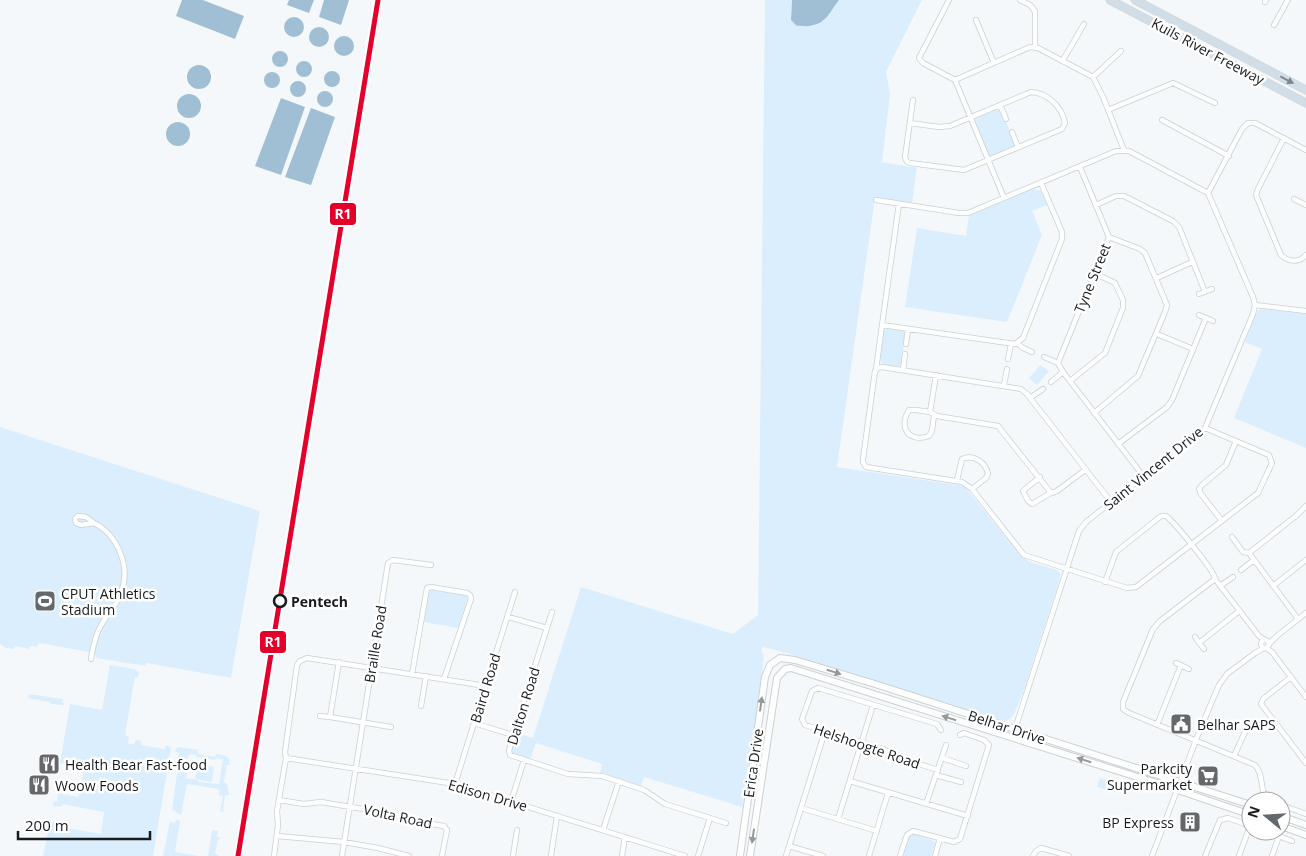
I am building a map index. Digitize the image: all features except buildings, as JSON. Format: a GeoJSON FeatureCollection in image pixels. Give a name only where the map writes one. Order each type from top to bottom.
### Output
{"type":"FeatureCollection","features":[{"type":"Feature","properties":{"kind":"highway","name":"Kuils River Freeway"},"geometry":{"type":"LineString","coordinates":[[1110,0],[1306,103]]}},
{"type":"Feature","properties":{"kind":"highway","name":"Kuils River Freeway"},"geometry":{"type":"LineString","coordinates":[[1135,0],[1306,90]]}},
{"type":"Feature","properties":{"kind":"main road","name":"Belhar Drive"},"geometry":{"type":"LineString","coordinates":[[767,670],[770,665],[780,658],[787,658],[1241,802]]}},
{"type":"Feature","properties":{"kind":"main road","name":"Belhar Drive"},"geometry":{"type":"LineString","coordinates":[[777,678],[785,669],[797,669],[1241,812]]}},
{"type":"Feature","properties":{"kind":"main road","name":"Erica Drive"},"geometry":{"type":"LineString","coordinates":[[740,856],[767,670]]}},
{"type":"Feature","properties":{"kind":"main road","name":"Erica Drive"},"geometry":{"type":"LineString","coordinates":[[750,856],[777,678]]}},
{"type":"Feature","properties":{"kind":"main road"},"geometry":{"type":"LineString","coordinates":[[1291,820],[1306,825]]}},
{"type":"Feature","properties":{"kind":"main road"},"geometry":{"type":"LineString","coordinates":[[1291,830],[1306,835]]}},
{"type":"Feature","properties":{"kind":"street"},"geometry":{"type":"LineString","coordinates":[[949,0],[919,58],[923,64],[955,80],[1004,198]]}},
{"type":"Feature","properties":{"kind":"street"},"geometry":{"type":"LineString","coordinates":[[1020,0],[1036,10],[1035,47]]}},
{"type":"Feature","properties":{"kind":"street"},"geometry":{"type":"LineString","coordinates":[[1274,25],[1288,0]]}},
{"type":"Feature","properties":{"kind":"street"},"geometry":{"type":"LineString","coordinates":[[976,20],[994,63]]}},
{"type":"Feature","properties":{"kind":"street"},"geometry":{"type":"LineString","coordinates":[[1063,60],[1084,24]]}},
{"type":"Feature","properties":{"kind":"street"},"geometry":{"type":"LineString","coordinates":[[955,80],[1035,47],[1063,60],[1092,77],[1124,150]]}},
{"type":"Feature","properties":{"kind":"street"},"geometry":{"type":"LineString","coordinates":[[1092,77],[1121,52]]}},
{"type":"Feature","properties":{"kind":"street"},"geometry":{"type":"LineString","coordinates":[[1108,110],[1173,83],[1215,103]]}},
{"type":"Feature","properties":{"kind":"street"},"geometry":{"type":"LineString","coordinates":[[910,123],[944,127],[1028,93],[1037,93],[1056,103],[1065,121],[1062,129],[959,170],[907,162],[905,157],[913,100]]}},
{"type":"Feature","properties":{"kind":"street"},"geometry":{"type":"LineString","coordinates":[[1000,105],[1006,119]]}},
{"type":"Feature","properties":{"kind":"street"},"geometry":{"type":"LineString","coordinates":[[1162,120],[1229,156]]}},
{"type":"Feature","properties":{"kind":"street"},"geometry":{"type":"LineString","coordinates":[[1208,193],[1242,129],[1248,123],[1255,123],[1306,150]]}},
{"type":"Feature","properties":{"kind":"street"},"geometry":{"type":"LineString","coordinates":[[1012,132],[1018,147]]}},
{"type":"Feature","properties":{"kind":"street"},"geometry":{"type":"LineString","coordinates":[[1284,138],[1256,196],[1281,255],[1288,260],[1295,261],[1302,259],[1306,255]]}},
{"type":"Feature","properties":{"kind":"street"},"geometry":{"type":"LineString","coordinates":[[876,200],[968,213],[1116,151],[1124,150],[1144,158],[1208,193],[1255,305],[1306,311]]}},
{"type":"Feature","properties":{"kind":"street","name":"Tyne Street"},"geometry":{"type":"LineString","coordinates":[[1058,363],[1109,237],[1080,167]]}},
{"type":"Feature","properties":{"kind":"street"},"geometry":{"type":"LineString","coordinates":[[882,325],[1010,344],[1017,343],[1023,338],[1062,239],[1062,232],[1041,183]]}},
{"type":"Feature","properties":{"kind":"street"},"geometry":{"type":"LineString","coordinates":[[1096,205],[1116,196],[1124,196],[1173,221],[1179,227],[1205,292]]}},
{"type":"Feature","properties":{"kind":"street"},"geometry":{"type":"LineString","coordinates":[[1294,199],[1306,205]]}},
{"type":"Feature","properties":{"kind":"street"},"geometry":{"type":"LineString","coordinates":[[899,204],[863,459],[864,465],[869,468],[957,480],[966,484],[1024,555],[1127,588],[1136,587],[1260,491],[1272,463],[1267,454],[1205,428]]}},
{"type":"Feature","properties":{"kind":"street"},"geometry":{"type":"LineString","coordinates":[[1094,413],[1138,376],[1167,305],[1144,251],[1109,237]]}},
{"type":"Feature","properties":{"kind":"street"},"geometry":{"type":"LineString","coordinates":[[1157,278],[1192,262]]}},
{"type":"Feature","properties":{"kind":"street"},"geometry":{"type":"LineString","coordinates":[[1070,381],[1105,353],[1123,308],[1123,300],[1115,283],[1094,273]]}},
{"type":"Feature","properties":{"kind":"street"},"geometry":{"type":"LineString","coordinates":[[1199,294],[1212,289]]}},
{"type":"Feature","properties":{"kind":"street","name":"Saint Vincent Drive"},"geometry":{"type":"LineString","coordinates":[[1012,738],[1066,569],[1082,526],[1205,428],[1255,305]]}},
{"type":"Feature","properties":{"kind":"street"},"geometry":{"type":"LineString","coordinates":[[1199,315],[1213,321]]}},
{"type":"Feature","properties":{"kind":"street"},"geometry":{"type":"LineString","coordinates":[[1118,444],[1170,403],[1206,318]]}},
{"type":"Feature","properties":{"kind":"street"},"geometry":{"type":"LineString","coordinates":[[906,344],[908,329]]}},
{"type":"Feature","properties":{"kind":"street"},"geometry":{"type":"LineString","coordinates":[[1156,334],[1194,349]]}},
{"type":"Feature","properties":{"kind":"street"},"geometry":{"type":"LineString","coordinates":[[1017,343],[1032,352]]}},
{"type":"Feature","properties":{"kind":"street"},"geometry":{"type":"LineString","coordinates":[[1008,359],[1010,344]]}},
{"type":"Feature","properties":{"kind":"street"},"geometry":{"type":"LineString","coordinates":[[902,370],[905,354]]}},
{"type":"Feature","properties":{"kind":"street"},"geometry":{"type":"LineString","coordinates":[[1044,356],[1058,363],[1144,477]]}},
{"type":"Feature","properties":{"kind":"street"},"geometry":{"type":"LineString","coordinates":[[876,370],[882,367],[1021,389],[1111,502]]}},
{"type":"Feature","properties":{"kind":"street"},"geometry":{"type":"LineString","coordinates":[[1004,385],[1007,369]]}},
{"type":"Feature","properties":{"kind":"street"},"geometry":{"type":"LineString","coordinates":[[1051,382],[1063,372]]}},
{"type":"Feature","properties":{"kind":"street"},"geometry":{"type":"LineString","coordinates":[[936,375],[932,414],[932,431],[929,436],[923,438],[906,433],[905,429],[909,410],[916,410],[932,414],[998,426],[1051,493]]}},
{"type":"Feature","properties":{"kind":"street"},"geometry":{"type":"LineString","coordinates":[[1030,398],[1043,389]]}},
{"type":"Feature","properties":{"kind":"street"},"geometry":{"type":"LineString","coordinates":[[1222,521],[1200,494],[1199,489],[1226,464],[1236,441]]}},
{"type":"Feature","properties":{"kind":"street"},"geometry":{"type":"LineString","coordinates":[[957,480],[962,459],[967,457],[979,460],[987,468],[988,474],[986,478],[972,489]]}},
{"type":"Feature","properties":{"kind":"street"},"geometry":{"type":"LineString","coordinates":[[1040,477],[1023,493],[1028,501],[1034,504],[1057,491],[1085,470]]}},
{"type":"Feature","properties":{"kind":"street"},"geometry":{"type":"LineString","coordinates":[[1249,553],[1306,506]]}},
{"type":"Feature","properties":{"kind":"street"},"geometry":{"type":"LineString","coordinates":[[1106,582],[1116,552],[1162,516],[1169,518],[1215,574],[1215,579],[1220,586],[1306,697]]}},
{"type":"Feature","properties":{"kind":"street"},"geometry":{"type":"LineString","coordinates":[[91,659],[98,631],[120,595],[124,577],[124,565],[120,550],[109,534],[94,523]]}},
{"type":"Feature","properties":{"kind":"street"},"geometry":{"type":"LineString","coordinates":[[1232,537],[1243,552],[1249,553],[1298,619]]}},
{"type":"Feature","properties":{"kind":"street","name":"Braille Road"},"geometry":{"type":"LineString","coordinates":[[342,856],[388,563],[393,560],[431,565]]}},
{"type":"Feature","properties":{"kind":"street"},"geometry":{"type":"LineString","coordinates":[[1241,570],[1254,560]]}},
{"type":"Feature","properties":{"kind":"street"},"geometry":{"type":"LineString","coordinates":[[1273,586],[1306,560]]}},
{"type":"Feature","properties":{"kind":"street"},"geometry":{"type":"LineString","coordinates":[[1220,586],[1233,577]]}},
{"type":"Feature","properties":{"kind":"street"},"geometry":{"type":"LineString","coordinates":[[1215,579],[1156,625],[1123,702],[1123,709],[1258,768],[1264,791]]}},
{"type":"Feature","properties":{"kind":"street"},"geometry":{"type":"LineString","coordinates":[[412,674],[426,588],[431,587],[467,593],[471,599],[444,679]]}},
{"type":"Feature","properties":{"kind":"street","name":"Baird Road"},"geometry":{"type":"LineString","coordinates":[[455,784],[515,592]]}},
{"type":"Feature","properties":{"kind":"street"},"geometry":{"type":"LineString","coordinates":[[1199,643],[1240,611]]}},
{"type":"Feature","properties":{"kind":"street","name":"Dalton Road"},"geometry":{"type":"LineString","coordinates":[[552,612],[509,753],[512,756],[568,774],[596,774],[619,781],[644,790],[665,804],[726,823]]}},
{"type":"Feature","properties":{"kind":"street"},"geometry":{"type":"LineString","coordinates":[[1152,856],[1196,741],[1223,679],[1306,613]]}},
{"type":"Feature","properties":{"kind":"street"},"geometry":{"type":"LineString","coordinates":[[508,617],[547,628]]}},
{"type":"Feature","properties":{"kind":"street"},"geometry":{"type":"LineString","coordinates":[[1195,637],[1204,649]]}},
{"type":"Feature","properties":{"kind":"street"},"geometry":{"type":"LineString","coordinates":[[274,856],[279,800],[286,758],[284,752],[298,662],[307,658],[339,662],[486,686]]}},
{"type":"Feature","properties":{"kind":"street"},"geometry":{"type":"LineString","coordinates":[[330,717],[339,662]]}},
{"type":"Feature","properties":{"kind":"street"},"geometry":{"type":"LineString","coordinates":[[1157,725],[1178,664],[1189,668]]}},
{"type":"Feature","properties":{"kind":"street"},"geometry":{"type":"LineString","coordinates":[[421,706],[426,676]]}},
{"type":"Feature","properties":{"kind":"street"},"geometry":{"type":"LineString","coordinates":[[1291,677],[1263,699],[1261,704],[1306,763]]}},
{"type":"Feature","properties":{"kind":"street","name":"Helshoogte Road"},"geometry":{"type":"LineString","coordinates":[[873,705],[815,688],[812,691],[802,719],[805,725],[883,749],[900,758],[961,782]]}},
{"type":"Feature","properties":{"kind":"street"},"geometry":{"type":"LineString","coordinates":[[838,820],[873,705],[937,724],[941,730]]}},
{"type":"Feature","properties":{"kind":"street"},"geometry":{"type":"LineString","coordinates":[[320,716],[391,727]]}},
{"type":"Feature","properties":{"kind":"street"},"geometry":{"type":"LineString","coordinates":[[474,723],[513,735]]}},
{"type":"Feature","properties":{"kind":"street"},"geometry":{"type":"LineString","coordinates":[[786,856],[825,731]]}},
{"type":"Feature","properties":{"kind":"street"},"geometry":{"type":"LineString","coordinates":[[1234,756],[1245,732]]}},
{"type":"Feature","properties":{"kind":"street"},"geometry":{"type":"LineString","coordinates":[[900,856],[907,835],[911,831],[916,830],[954,842],[958,841],[968,816],[988,745],[984,740],[964,733],[960,735]]}},
{"type":"Feature","properties":{"kind":"street"},"geometry":{"type":"LineString","coordinates":[[926,804],[946,745]]}},
{"type":"Feature","properties":{"kind":"street","name":"Edison Drive"},"geometry":{"type":"LineString","coordinates":[[286,758],[455,784],[685,856]]}},
{"type":"Feature","properties":{"kind":"street"},"geometry":{"type":"LineString","coordinates":[[942,758],[966,766]]}},
{"type":"Feature","properties":{"kind":"street"},"geometry":{"type":"LineString","coordinates":[[511,802],[524,760]]}},
{"type":"Feature","properties":{"kind":"street"},"geometry":{"type":"LineString","coordinates":[[850,780],[968,816]]}},
{"type":"Feature","properties":{"kind":"street"},"geometry":{"type":"LineString","coordinates":[[603,830],[619,781]]}},
{"type":"Feature","properties":{"kind":"street"},"geometry":{"type":"LineString","coordinates":[[869,856],[888,793]]}},
{"type":"Feature","properties":{"kind":"street"},"geometry":{"type":"LineString","coordinates":[[279,800],[304,804],[321,802],[350,807]]}},
{"type":"Feature","properties":{"kind":"street","name":"Volta Road"},"geometry":{"type":"LineString","coordinates":[[350,807],[390,813],[419,822],[444,826],[446,830],[442,856]]}},
{"type":"Feature","properties":{"kind":"street"},"geometry":{"type":"LineString","coordinates":[[801,808],[876,831]]}},
{"type":"Feature","properties":{"kind":"street"},"geometry":{"type":"LineString","coordinates":[[1291,809],[1306,814]]}},
{"type":"Feature","properties":{"kind":"street"},"geometry":{"type":"LineString","coordinates":[[551,856],[557,816]]}},
{"type":"Feature","properties":{"kind":"street"},"geometry":{"type":"LineString","coordinates":[[698,856],[710,818]]}},
{"type":"Feature","properties":{"kind":"street"},"geometry":{"type":"LineString","coordinates":[[1205,856],[1218,822],[1224,818],[1241,823]]}},
{"type":"Feature","properties":{"kind":"street"},"geometry":{"type":"LineString","coordinates":[[513,856],[517,830]]}},
{"type":"Feature","properties":{"kind":"street"},"geometry":{"type":"LineString","coordinates":[[277,836],[344,842],[409,856]]}},
{"type":"Feature","properties":{"kind":"street"},"geometry":{"type":"LineString","coordinates":[[622,856],[625,837]]}},
{"type":"Feature","properties":{"kind":"street"},"geometry":{"type":"LineString","coordinates":[[934,856],[940,838]]}},
{"type":"Feature","properties":{"kind":"street"},"geometry":{"type":"LineString","coordinates":[[1239,856],[1245,841]]}},
{"type":"Feature","properties":{"kind":"street"},"geometry":{"type":"LineString","coordinates":[[1272,856],[1277,841]]}},
{"type":"Feature","properties":{"kind":"street"},"geometry":{"type":"LineString","coordinates":[[789,846],[823,856]]}},
{"type":"Feature","properties":{"kind":"street"},"geometry":{"type":"LineString","coordinates":[[1033,856],[1036,850],[1041,848],[1065,855]]}},
{"type":"Feature","properties":{"kind":"shaded area"},"geometry":{"type":"Polygon","coordinates":[[[182,0],[203,0],[244,16],[235,39],[176,16],[182,0]]]}},
{"type":"Feature","properties":{"kind":"shaded area"},"geometry":{"type":"Polygon","coordinates":[[[289,0],[314,0],[309,13],[287,5],[289,0]]]}},
{"type":"Feature","properties":{"kind":"shaded area"},"geometry":{"type":"Polygon","coordinates":[[[324,0],[349,0],[341,25],[319,17],[324,0]]]}},
{"type":"Feature","properties":{"kind":"shaded area"},"geometry":{"type":"Polygon","coordinates":[[[765,0],[792,0],[791,15],[806,26],[812,26],[823,20],[839,0],[922,0],[886,72],[890,94],[882,162],[917,168],[912,203],[875,198],[837,467],[964,486],[1021,556],[1030,562],[1057,570],[1060,573],[1060,578],[1024,690],[1014,714],[1005,721],[763,647],[761,650],[764,656],[762,674],[742,807],[644,777],[641,787],[600,773],[602,764],[536,743],[530,760],[512,754],[511,750],[516,733],[533,738],[581,587],[733,634],[758,615],[765,0]]]}},
{"type":"Feature","properties":{"kind":"shaded area"},"geometry":{"type":"Polygon","coordinates":[[[792,0],[839,0],[830,13],[819,23],[797,26],[791,20],[792,0]]]}},
{"type":"Feature","properties":{"kind":"shaded area"},"geometry":{"type":"Polygon","coordinates":[[[294,17],[301,20],[304,27],[301,34],[294,37],[287,34],[284,27],[287,20],[294,17]]]}},
{"type":"Feature","properties":{"kind":"shaded area"},"geometry":{"type":"Polygon","coordinates":[[[319,27],[326,30],[329,37],[326,44],[319,47],[312,44],[309,37],[312,30],[319,27]]]}},
{"type":"Feature","properties":{"kind":"shaded area"},"geometry":{"type":"Polygon","coordinates":[[[344,36],[351,39],[354,46],[351,53],[344,56],[337,53],[334,46],[337,39],[344,36]]]}},
{"type":"Feature","properties":{"kind":"shaded area"},"geometry":{"type":"Polygon","coordinates":[[[280,51],[286,53],[288,59],[286,65],[280,67],[274,65],[272,59],[274,53],[280,51]]]}},
{"type":"Feature","properties":{"kind":"shaded area"},"geometry":{"type":"Polygon","coordinates":[[[304,61],[310,63],[312,69],[310,75],[304,77],[298,75],[296,69],[298,63],[304,61]]]}},
{"type":"Feature","properties":{"kind":"shaded area"},"geometry":{"type":"Polygon","coordinates":[[[199,65],[207,69],[211,77],[207,85],[199,89],[191,85],[187,77],[191,69],[199,65]]]}},
{"type":"Feature","properties":{"kind":"shaded area"},"geometry":{"type":"Polygon","coordinates":[[[332,71],[338,73],[340,79],[338,85],[332,87],[326,85],[324,79],[326,73],[332,71]]]}},
{"type":"Feature","properties":{"kind":"shaded area"},"geometry":{"type":"Polygon","coordinates":[[[272,72],[278,74],[280,80],[278,86],[272,88],[266,86],[264,80],[266,74],[272,72]]]}},
{"type":"Feature","properties":{"kind":"shaded area"},"geometry":{"type":"Polygon","coordinates":[[[298,81],[304,83],[306,89],[304,95],[298,97],[292,95],[290,89],[292,83],[298,81]]]}},
{"type":"Feature","properties":{"kind":"shaded area"},"geometry":{"type":"Polygon","coordinates":[[[325,91],[331,93],[333,99],[331,105],[325,107],[319,105],[317,99],[319,93],[325,91]]]}},
{"type":"Feature","properties":{"kind":"shaded area"},"geometry":{"type":"Polygon","coordinates":[[[189,94],[197,98],[201,106],[197,114],[189,118],[181,114],[177,106],[181,98],[189,94]]]}},
{"type":"Feature","properties":{"kind":"shaded area"},"geometry":{"type":"Polygon","coordinates":[[[281,98],[305,107],[281,175],[255,166],[281,98]]]}},
{"type":"Feature","properties":{"kind":"shaded area"},"geometry":{"type":"Polygon","coordinates":[[[1000,107],[1016,146],[991,156],[988,154],[975,119],[1000,107]]]}},
{"type":"Feature","properties":{"kind":"shaded area"},"geometry":{"type":"Polygon","coordinates":[[[311,108],[335,117],[311,185],[285,177],[311,108]]]}},
{"type":"Feature","properties":{"kind":"shaded area"},"geometry":{"type":"Polygon","coordinates":[[[178,122],[186,126],[190,134],[186,142],[178,146],[170,142],[166,134],[170,126],[178,122]]]}},
{"type":"Feature","properties":{"kind":"shaded area"},"geometry":{"type":"Polygon","coordinates":[[[1034,189],[1041,191],[1047,205],[1032,211],[1042,235],[1007,322],[905,307],[917,228],[966,236],[969,215],[1034,189]]]}},
{"type":"Feature","properties":{"kind":"shaded area"},"geometry":{"type":"Polygon","coordinates":[[[1261,309],[1306,314],[1306,448],[1234,418],[1262,349],[1245,342],[1257,312],[1261,309]]]}},
{"type":"Feature","properties":{"kind":"shaded area"},"geometry":{"type":"Polygon","coordinates":[[[884,330],[906,333],[901,365],[899,366],[887,365],[880,361],[884,330]]]}},
{"type":"Feature","properties":{"kind":"shaded area"},"geometry":{"type":"Polygon","coordinates":[[[1040,365],[1049,371],[1037,385],[1029,378],[1040,365]]]}},
{"type":"Feature","properties":{"kind":"shaded area"},"geometry":{"type":"Polygon","coordinates":[[[0,427],[260,511],[231,678],[146,663],[145,666],[97,658],[94,653],[40,643],[36,647],[30,646],[29,649],[15,646],[14,649],[6,648],[0,644],[0,427]]]}},
{"type":"Feature","properties":{"kind":"shaded area"},"geometry":{"type":"Polygon","coordinates":[[[431,590],[468,597],[458,628],[424,622],[428,592],[431,590]]]}},
{"type":"Feature","properties":{"kind":"shaded area"},"geometry":{"type":"Polygon","coordinates":[[[110,665],[134,669],[139,672],[138,677],[135,677],[125,735],[129,737],[128,744],[133,744],[137,740],[141,741],[141,745],[165,749],[166,745],[171,748],[153,856],[43,856],[50,822],[56,823],[56,826],[101,834],[104,812],[62,804],[61,807],[53,806],[54,801],[57,802],[58,793],[78,797],[83,775],[83,767],[60,763],[70,704],[102,710],[110,665]]]}},
{"type":"Feature","properties":{"kind":"shaded area"},"geometry":{"type":"Polygon","coordinates":[[[29,694],[63,699],[62,703],[64,705],[50,704],[50,702],[28,698],[29,694]]]}},
{"type":"Feature","properties":{"kind":"shaded area"},"geometry":{"type":"Polygon","coordinates":[[[176,748],[198,750],[198,754],[215,757],[216,754],[228,757],[230,765],[227,765],[224,782],[227,784],[229,795],[225,795],[223,810],[226,812],[220,811],[223,796],[219,795],[219,789],[187,784],[181,815],[172,810],[177,774],[180,771],[187,773],[186,778],[198,780],[198,782],[219,784],[223,759],[216,758],[215,760],[196,757],[196,755],[190,754],[187,759],[178,758],[179,753],[175,752],[176,748]]]}},
{"type":"Feature","properties":{"kind":"shaded area"},"geometry":{"type":"Polygon","coordinates":[[[198,764],[214,767],[212,782],[195,779],[198,764]]]}},
{"type":"Feature","properties":{"kind":"shaded area"},"geometry":{"type":"Polygon","coordinates":[[[1100,778],[1118,784],[1115,792],[1097,787],[1100,778]]]}},
{"type":"Feature","properties":{"kind":"shaded area"},"geometry":{"type":"Polygon","coordinates":[[[177,820],[180,821],[175,852],[198,856],[163,856],[170,822],[174,823],[177,820]]]}},
{"type":"Feature","properties":{"kind":"shaded area"},"geometry":{"type":"Polygon","coordinates":[[[212,830],[218,831],[217,837],[222,838],[218,840],[215,853],[219,856],[208,856],[212,830]]]}},
{"type":"Feature","properties":{"kind":"shaded area"},"geometry":{"type":"Polygon","coordinates":[[[914,834],[934,841],[935,844],[931,856],[903,856],[909,837],[914,834]]]}},
{"type":"Feature","properties":{"kind":"transit line","name":"R1"},"geometry":{"type":"LineString","coordinates":[[238,856],[378,0]]}},
{"type":"Feature","properties":{"kind":"place","name":"CPUT Athletics Stadium"},"geometry":{"type":"Point","coordinates":[45,601]}},
{"type":"Feature","properties":{"kind":"place","name":"Pentech"},"geometry":{"type":"Point","coordinates":[280,601]}},
{"type":"Feature","properties":{"kind":"place","name":"Belhar SAPS"},"geometry":{"type":"Point","coordinates":[1181,724]}},
{"type":"Feature","properties":{"kind":"place","name":"Health Bear Fast-food"},"geometry":{"type":"Point","coordinates":[49,764]}},
{"type":"Feature","properties":{"kind":"place","name":"Parkcity Supermarket"},"geometry":{"type":"Point","coordinates":[1208,776]}},
{"type":"Feature","properties":{"kind":"place","name":"Woow Foods"},"geometry":{"type":"Point","coordinates":[39,785]}},
{"type":"Feature","properties":{"kind":"place","name":"BP Express"},"geometry":{"type":"Point","coordinates":[1190,822]}}]}
